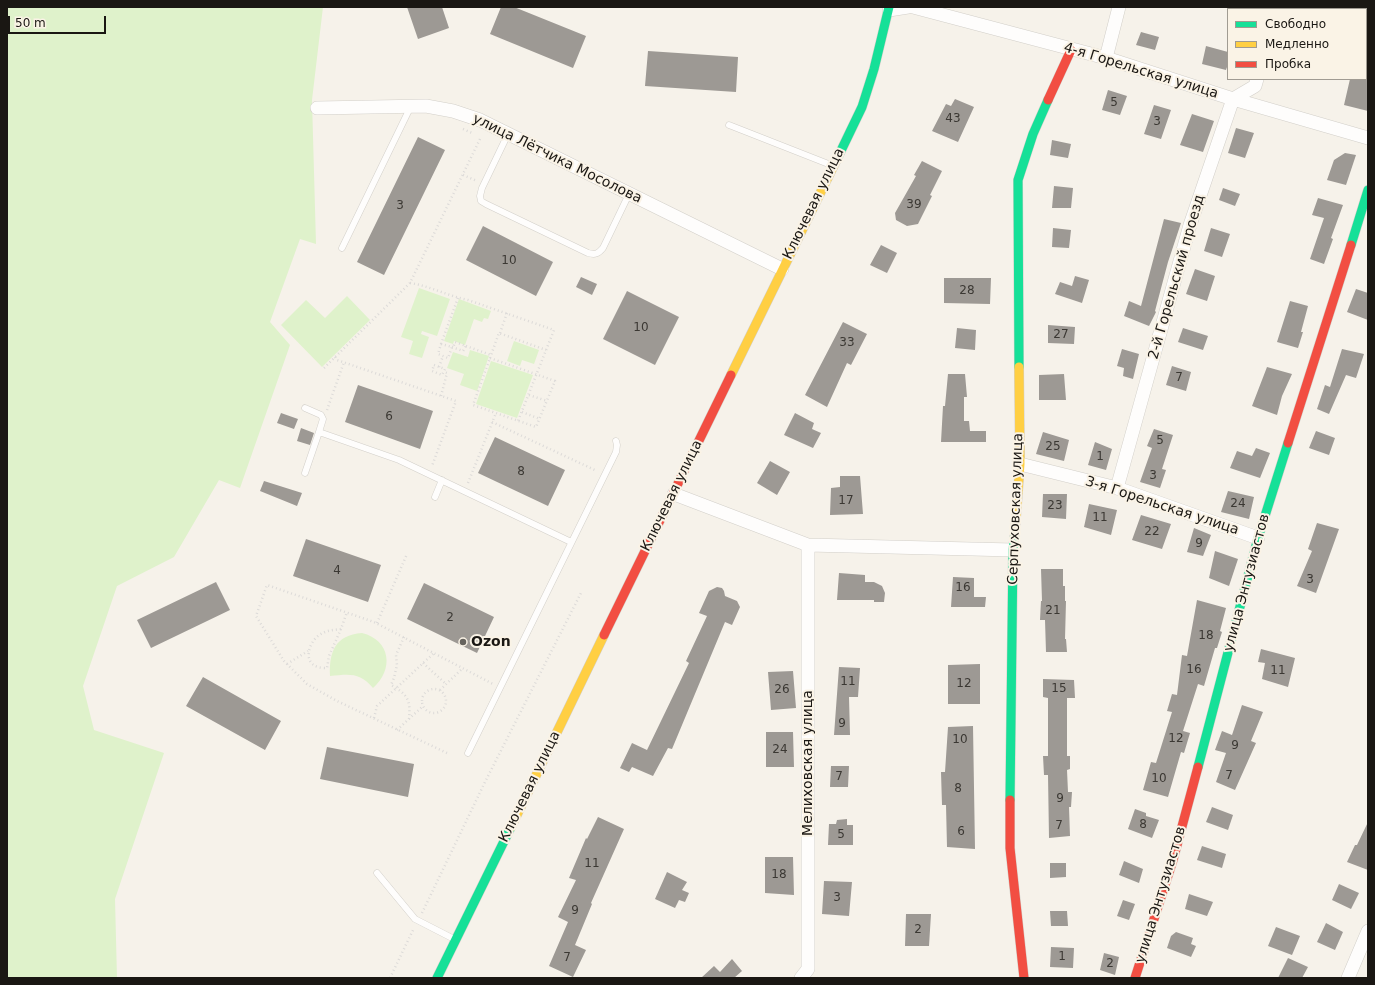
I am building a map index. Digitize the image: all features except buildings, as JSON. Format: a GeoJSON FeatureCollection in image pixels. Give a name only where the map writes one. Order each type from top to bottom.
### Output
{"type":"FeatureCollection","features":[{"type":"Feature","properties":{"kind":"street"},"geometry":{"type":"LineString","coordinates":[[889,8],[908,7]]}},
{"type":"Feature","properties":{"kind":"street","name":"4-я Горельская улица"},"geometry":{"type":"LineString","coordinates":[[914,7],[1071,50],[1106,58],[1368,138]]}},
{"type":"Feature","properties":{"kind":"street"},"geometry":{"type":"LineString","coordinates":[[1106,58],[1119,7]]}},
{"type":"Feature","properties":{"kind":"street","name":"Ключевая улица"},"geometry":{"type":"LineString","coordinates":[[437,978],[862,107],[874,69],[889,8]]}},
{"type":"Feature","properties":{"kind":"street","name":"Серпуховская улица"},"geometry":{"type":"LineString","coordinates":[[1024,978],[1010,848],[1013,550],[1020,464],[1018,180],[1033,134],[1071,50]]}},
{"type":"Feature","properties":{"kind":"street"},"geometry":{"type":"LineString","coordinates":[[1233,98],[1255,86],[1257,80]]}},
{"type":"Feature","properties":{"kind":"street","name":"2-й Горельский проезд"},"geometry":{"type":"LineString","coordinates":[[1117,488],[1190,225],[1233,98]]}},
{"type":"Feature","properties":{"kind":"street","name":"улица Лётчика Мосолова"},"geometry":{"type":"LineString","coordinates":[[316,108],[426,106],[454,111],[480,120],[782,269]]}},
{"type":"Feature","properties":{"kind":"street","name":"улица Энтузиастов"},"geometry":{"type":"LineString","coordinates":[[1135,978],[1173,860],[1258,538],[1368,190]]}},
{"type":"Feature","properties":{"kind":"street","name":"3-я Горельская улица"},"geometry":{"type":"LineString","coordinates":[[1020,464],[1117,488],[1258,538]]}},
{"type":"Feature","properties":{"kind":"street"},"geometry":{"type":"LineString","coordinates":[[674,494],[808,545],[1013,550]]}},
{"type":"Feature","properties":{"kind":"street","name":"Мелиховская улица"},"geometry":{"type":"LineString","coordinates":[[802,978],[808,969],[808,545]]}},
{"type":"Feature","properties":{"kind":"street"},"geometry":{"type":"LineString","coordinates":[[1348,978],[1368,931]]}},
{"type":"Feature","properties":{"kind":"lane"},"geometry":{"type":"LineString","coordinates":[[342,248],[411,106]]}},
{"type":"Feature","properties":{"kind":"lane"},"geometry":{"type":"LineString","coordinates":[[729,125],[833,166]]}},
{"type":"Feature","properties":{"kind":"lane"},"geometry":{"type":"LineString","coordinates":[[508,134],[484,185],[480,196],[481,201],[594,255],[599,253],[603,248],[629,194]]}},
{"type":"Feature","properties":{"kind":"lane"},"geometry":{"type":"LineString","coordinates":[[305,408],[321,415],[323,419],[305,473]]}},
{"type":"Feature","properties":{"kind":"lane"},"geometry":{"type":"LineString","coordinates":[[319,432],[399,460],[571,542]]}},
{"type":"Feature","properties":{"kind":"lane"},"geometry":{"type":"LineString","coordinates":[[468,753],[616,452],[616,441]]}},
{"type":"Feature","properties":{"kind":"lane"},"geometry":{"type":"LineString","coordinates":[[435,497],[442,480]]}},
{"type":"Feature","properties":{"kind":"lane"},"geometry":{"type":"LineString","coordinates":[[377,873],[415,919],[456,940]]}},
{"type":"Feature","properties":{"kind":"path"},"geometry":{"type":"LineString","coordinates":[[324,368],[410,283],[481,137]]}},
{"type":"Feature","properties":{"kind":"path"},"geometry":{"type":"LineString","coordinates":[[463,175],[484,185]]}},
{"type":"Feature","properties":{"kind":"path"},"geometry":{"type":"LineString","coordinates":[[410,283],[419,284],[554,330],[518,421]]}},
{"type":"Feature","properties":{"kind":"path"},"geometry":{"type":"LineString","coordinates":[[458,298],[438,354],[448,358],[455,342],[466,346],[491,356],[555,381],[536,427],[474,405],[491,356],[499,333],[500,334],[507,313]]}},
{"type":"Feature","properties":{"kind":"path"},"geometry":{"type":"LineString","coordinates":[[500,334],[546,350]]}},
{"type":"Feature","properties":{"kind":"path"},"geometry":{"type":"LineString","coordinates":[[442,344],[464,351],[466,346]]}},
{"type":"Feature","properties":{"kind":"path"},"geometry":{"type":"LineString","coordinates":[[439,367],[443,356]]}},
{"type":"Feature","properties":{"kind":"path"},"geometry":{"type":"LineString","coordinates":[[335,357],[338,360],[456,401],[430,474]]}},
{"type":"Feature","properties":{"kind":"path"},"geometry":{"type":"LineString","coordinates":[[321,415],[326,412],[344,362]]}},
{"type":"Feature","properties":{"kind":"path"},"geometry":{"type":"LineString","coordinates":[[441,396],[447,373],[444,372],[445,369],[434,365],[432,371],[442,375],[444,372]]}},
{"type":"Feature","properties":{"kind":"path"},"geometry":{"type":"LineString","coordinates":[[529,395],[547,401]]}},
{"type":"Feature","properties":{"kind":"path"},"geometry":{"type":"LineString","coordinates":[[522,412],[540,419]]}},
{"type":"Feature","properties":{"kind":"path"},"geometry":{"type":"LineString","coordinates":[[464,491],[496,413]]}},
{"type":"Feature","properties":{"kind":"path"},"geometry":{"type":"LineString","coordinates":[[492,422],[604,475]]}},
{"type":"Feature","properties":{"kind":"path"},"geometry":{"type":"LineString","coordinates":[[377,623],[407,554]]}},
{"type":"Feature","properties":{"kind":"path"},"geometry":{"type":"LineString","coordinates":[[447,754],[337,701],[307,684],[287,664],[256,616],[267,585],[377,623],[500,687]]}},
{"type":"Feature","properties":{"kind":"path"},"geometry":{"type":"LineString","coordinates":[[390,978],[485,782],[582,591]]}},
{"type":"Feature","properties":{"kind":"path"},"geometry":{"type":"LineString","coordinates":[[308,651],[308,657],[312,664],[318,667],[327,668],[329,656],[347,612]]}},
{"type":"Feature","properties":{"kind":"path"},"geometry":{"type":"LineString","coordinates":[[287,664],[308,651],[322,633],[341,628]]}},
{"type":"Feature","properties":{"kind":"path"},"geometry":{"type":"LineString","coordinates":[[404,637],[396,655],[397,665],[391,685],[401,690],[409,699],[409,719]]}},
{"type":"Feature","properties":{"kind":"path"},"geometry":{"type":"LineString","coordinates":[[374,718],[377,706],[434,653]]}},
{"type":"Feature","properties":{"kind":"path"},"geometry":{"type":"LineString","coordinates":[[423,663],[446,684]]}},
{"type":"Feature","properties":{"kind":"path"},"geometry":{"type":"LineString","coordinates":[[440,690],[463,668]]}},
{"type":"Feature","properties":{"kind":"path"},"geometry":{"type":"LineString","coordinates":[[430,688],[440,690],[445,695],[445,706],[437,713],[431,713],[423,706],[421,701],[422,696],[430,688]]}},
{"type":"Feature","properties":{"kind":"path"},"geometry":{"type":"LineString","coordinates":[[397,730],[423,706]]}},
{"type":"Feature","properties":{"kind":"green space"},"geometry":{"type":"Polygon","coordinates":[[[7,7],[323,7],[312,100],[316,244],[300,239],[270,322],[290,345],[240,488],[219,480],[174,557],[117,586],[83,686],[94,730],[164,753],[115,899],[117,978],[7,978],[7,7]]]}},
{"type":"Feature","properties":{"kind":"green space"},"geometry":{"type":"Polygon","coordinates":[[[419,288],[450,299],[437,336],[422,331],[421,334],[429,337],[422,358],[409,354],[413,341],[401,337],[419,288]]]}},
{"type":"Feature","properties":{"kind":"green space"},"geometry":{"type":"Polygon","coordinates":[[[347,296],[370,320],[322,367],[281,325],[306,300],[325,318],[347,296]]]}},
{"type":"Feature","properties":{"kind":"green space"},"geometry":{"type":"Polygon","coordinates":[[[459,299],[491,311],[488,319],[484,318],[482,322],[474,319],[465,345],[454,341],[453,344],[444,341],[459,299]]]}},
{"type":"Feature","properties":{"kind":"green space"},"geometry":{"type":"Polygon","coordinates":[[[514,341],[539,350],[534,364],[522,360],[520,366],[507,361],[514,341]]]}},
{"type":"Feature","properties":{"kind":"green space"},"geometry":{"type":"Polygon","coordinates":[[[470,350],[489,356],[477,391],[460,385],[464,374],[447,368],[453,352],[468,357],[470,350]]]}},
{"type":"Feature","properties":{"kind":"green space"},"geometry":{"type":"Polygon","coordinates":[[[491,361],[533,375],[517,418],[476,404],[491,361]]]}},
{"type":"Feature","properties":{"kind":"green space"},"geometry":{"type":"Polygon","coordinates":[[[362,633],[379,642],[384,649],[386,656],[384,673],[380,681],[373,688],[363,679],[354,675],[330,676],[331,659],[336,646],[345,637],[362,633]]]}},
{"type":"Feature","properties":{"kind":"traffic: fast"},"geometry":{"type":"LineString","coordinates":[[837,159],[862,107],[874,69],[889,7]]}},
{"type":"Feature","properties":{"kind":"traffic: fast"},"geometry":{"type":"LineString","coordinates":[[1019,367],[1018,180],[1033,134],[1048,100]]}},
{"type":"Feature","properties":{"kind":"traffic: fast"},"geometry":{"type":"LineString","coordinates":[[1351,245],[1368,190]]}},
{"type":"Feature","properties":{"kind":"traffic: fast"},"geometry":{"type":"LineString","coordinates":[[1198,767],[1258,538],[1288,443]]}},
{"type":"Feature","properties":{"kind":"traffic: fast"},"geometry":{"type":"LineString","coordinates":[[1010,800],[1013,550],[1015,531]]}},
{"type":"Feature","properties":{"kind":"traffic: fast"},"geometry":{"type":"LineString","coordinates":[[437,978],[511,827]]}},
{"type":"Feature","properties":{"kind":"traffic: slow"},"geometry":{"type":"LineString","coordinates":[[731,375],[837,159]]}},
{"type":"Feature","properties":{"kind":"traffic: slow"},"geometry":{"type":"LineString","coordinates":[[1015,531],[1020,464],[1019,367]]}},
{"type":"Feature","properties":{"kind":"traffic: slow"},"geometry":{"type":"LineString","coordinates":[[511,827],[604,635]]}},
{"type":"Feature","properties":{"kind":"traffic: jam"},"geometry":{"type":"LineString","coordinates":[[1048,100],[1071,50]]}},
{"type":"Feature","properties":{"kind":"traffic: jam"},"geometry":{"type":"LineString","coordinates":[[1288,443],[1351,245]]}},
{"type":"Feature","properties":{"kind":"traffic: jam"},"geometry":{"type":"LineString","coordinates":[[604,635],[731,375]]}},
{"type":"Feature","properties":{"kind":"traffic: jam"},"geometry":{"type":"LineString","coordinates":[[1135,978],[1173,860],[1198,767]]}},
{"type":"Feature","properties":{"kind":"traffic: jam"},"geometry":{"type":"LineString","coordinates":[[1010,800],[1010,848],[1024,978]]}},
{"type":"Feature","properties":{"kind":"place","name":"Ozon"},"geometry":{"type":"Point","coordinates":[463,642]}}]}
